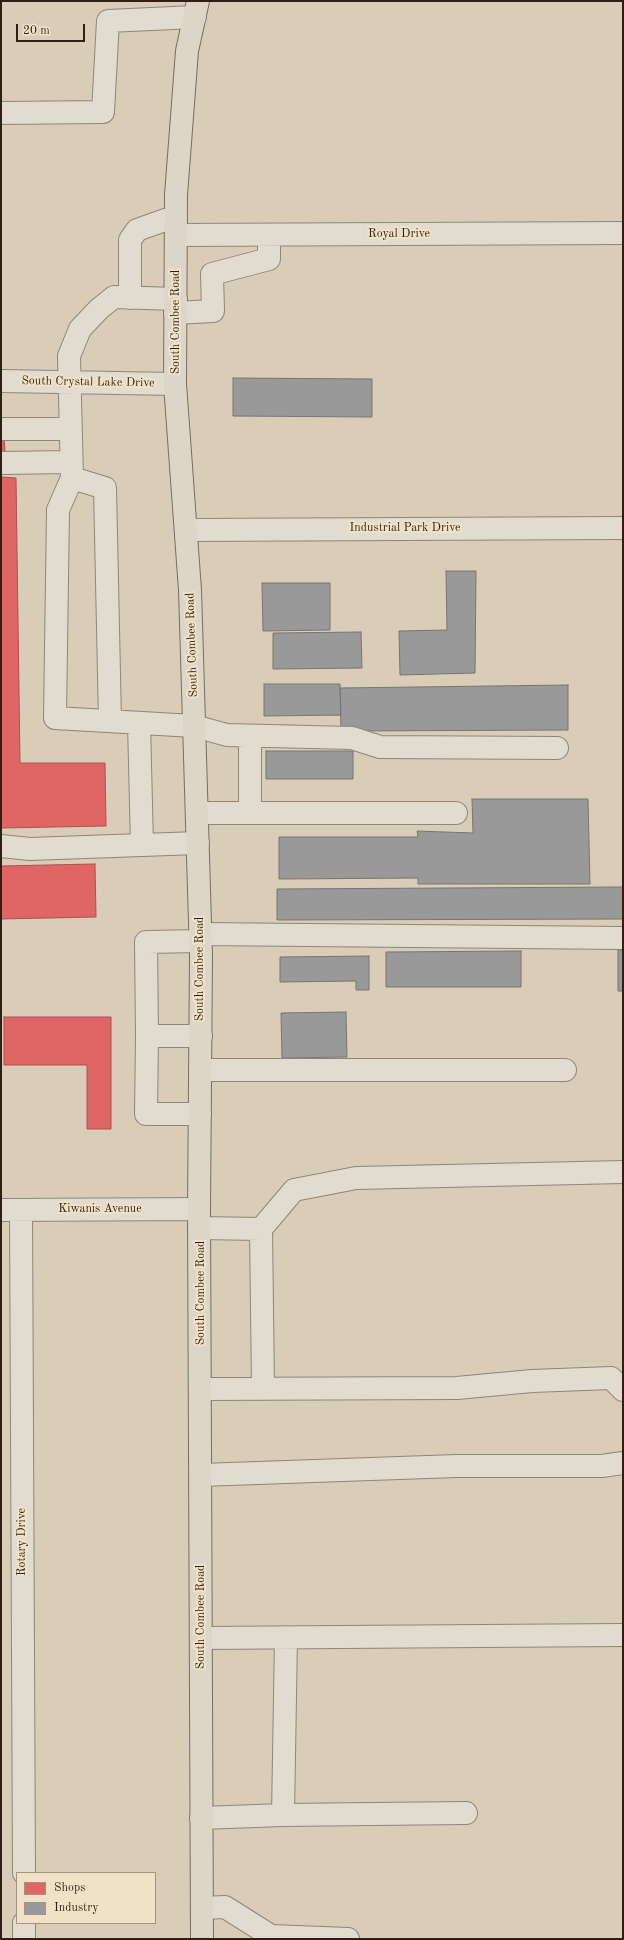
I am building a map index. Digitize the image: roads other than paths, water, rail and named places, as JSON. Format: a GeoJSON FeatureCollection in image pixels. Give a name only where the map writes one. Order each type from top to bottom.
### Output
{"type":"FeatureCollection","features":[{"type":"Feature","properties":{"kind":"main road","name":"South Combee Road"},"geometry":{"type":"LineString","coordinates":[[196,9],[187,51],[180,136],[176,227],[175,384],[186,530],[201,937],[200,1218],[202,1939]]}},
{"type":"Feature","properties":{"kind":"street"},"geometry":{"type":"LineString","coordinates":[[1,113],[103,112],[108,21],[196,9]]}},
{"type":"Feature","properties":{"kind":"street","name":"Royal Drive"},"geometry":{"type":"LineString","coordinates":[[130,298],[130,240],[137,230],[165,220],[176,227],[270,235],[623,233]]}},
{"type":"Feature","properties":{"kind":"street"},"geometry":{"type":"LineString","coordinates":[[270,235],[269,259],[212,274],[213,311],[130,298],[114,297],[99,309],[80,329],[69,356],[71,470],[58,510],[55,718],[194,726],[227,735],[352,738],[380,747],[557,748]]}},
{"type":"Feature","properties":{"kind":"street","name":"South Crystal Lake Drive"},"geometry":{"type":"LineString","coordinates":[[1,381],[175,384]]}},
{"type":"Feature","properties":{"kind":"street"},"geometry":{"type":"LineString","coordinates":[[1,429],[70,429]]}},
{"type":"Feature","properties":{"kind":"street"},"geometry":{"type":"LineString","coordinates":[[1,463],[71,470],[105,488],[110,721]]}},
{"type":"Feature","properties":{"kind":"street","name":"Industrial Park Drive"},"geometry":{"type":"LineString","coordinates":[[186,530],[623,528]]}},
{"type":"Feature","properties":{"kind":"street"},"geometry":{"type":"LineString","coordinates":[[139,723],[142,845]]}},
{"type":"Feature","properties":{"kind":"street"},"geometry":{"type":"LineString","coordinates":[[250,736],[250,813]]}},
{"type":"Feature","properties":{"kind":"street"},"geometry":{"type":"LineString","coordinates":[[197,813],[456,813]]}},
{"type":"Feature","properties":{"kind":"street"},"geometry":{"type":"LineString","coordinates":[[1,846],[30,849],[198,843]]}},
{"type":"Feature","properties":{"kind":"street"},"geometry":{"type":"LineString","coordinates":[[200,1114],[146,1114],[146,942],[201,937],[623,938]]}},
{"type":"Feature","properties":{"kind":"street"},"geometry":{"type":"LineString","coordinates":[[147,1036],[201,1036]]}},
{"type":"Feature","properties":{"kind":"street"},"geometry":{"type":"LineString","coordinates":[[200,1070],[565,1070]]}},
{"type":"Feature","properties":{"kind":"street"},"geometry":{"type":"LineString","coordinates":[[263,1388],[261,1228],[294,1190],[356,1178],[623,1172]]}},
{"type":"Feature","properties":{"kind":"street","name":"Kiwanis Avenue"},"geometry":{"type":"LineString","coordinates":[[11,1210],[200,1218],[261,1228]]}},
{"type":"Feature","properties":{"kind":"street","name":"Rotary Drive"},"geometry":{"type":"LineString","coordinates":[[11,1210],[24,1872]]}},
{"type":"Feature","properties":{"kind":"street"},"geometry":{"type":"LineString","coordinates":[[201,1389],[457,1388],[532,1381],[611,1378],[623,1390]]}},
{"type":"Feature","properties":{"kind":"street"},"geometry":{"type":"LineString","coordinates":[[201,1476],[456,1466],[602,1466],[623,1463]]}},
{"type":"Feature","properties":{"kind":"street"},"geometry":{"type":"LineString","coordinates":[[201,1638],[623,1635]]}},
{"type":"Feature","properties":{"kind":"street"},"geometry":{"type":"LineString","coordinates":[[283,1815],[286,1638]]}},
{"type":"Feature","properties":{"kind":"street"},"geometry":{"type":"LineString","coordinates":[[201,1818],[283,1815],[466,1813]]}},
{"type":"Feature","properties":{"kind":"street"},"geometry":{"type":"LineString","coordinates":[[202,1908],[225,1907],[271,1936],[348,1939]]}},
{"type":"Feature","properties":{"kind":"street"},"geometry":{"type":"LineString","coordinates":[[24,1924],[24,1939]]}}]}
